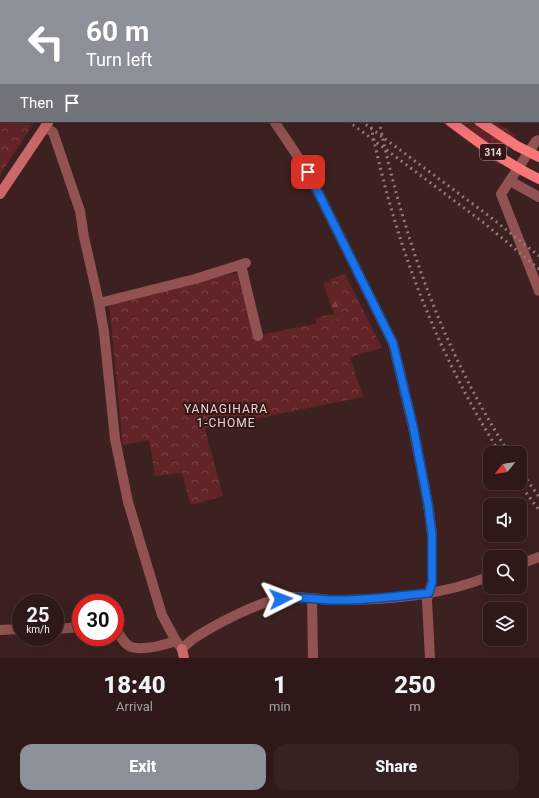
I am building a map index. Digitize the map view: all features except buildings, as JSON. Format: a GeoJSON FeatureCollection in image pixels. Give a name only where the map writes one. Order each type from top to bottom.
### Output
{"type":"FeatureCollection","features":[{"type":"Feature","properties":{"kind":"main road","name":"314"},"geometry":{"type":"LineString","coordinates":[[451,122],[510,163],[539,179]]}},
{"type":"Feature","properties":{"kind":"main road","name":"314"},"geometry":{"type":"LineString","coordinates":[[481,122],[517,146],[539,157]]}},
{"type":"Feature","properties":{"kind":"main road"},"geometry":{"type":"LineString","coordinates":[[0,194],[47,124]]}},
{"type":"Feature","properties":{"kind":"street"},"geometry":{"type":"LineString","coordinates":[[275,122],[308,172],[393,343],[413,426],[428,504],[432,534],[432,582],[427,600],[430,658]]}},
{"type":"Feature","properties":{"kind":"street"},"geometry":{"type":"LineString","coordinates":[[47,124],[53,132],[80,211],[104,332],[115,439],[128,502],[162,615],[181,649]]}},
{"type":"Feature","properties":{"kind":"street"},"geometry":{"type":"LineString","coordinates":[[538,141],[501,194],[539,291]]}},
{"type":"Feature","properties":{"kind":"street"},"geometry":{"type":"LineString","coordinates":[[510,181],[539,197]]}},
{"type":"Feature","properties":{"kind":"street"},"geometry":{"type":"LineString","coordinates":[[99,303],[196,279],[244,264],[258,336]]}},
{"type":"Feature","properties":{"kind":"street"},"geometry":{"type":"LineString","coordinates":[[527,561],[539,557]]}},
{"type":"Feature","properties":{"kind":"street"},"geometry":{"type":"LineString","coordinates":[[181,649],[194,638],[243,612],[264,603],[290,597],[334,600],[429,593],[483,579]]}},
{"type":"Feature","properties":{"kind":"street"},"geometry":{"type":"LineString","coordinates":[[312,598],[312,658]]}},
{"type":"Feature","properties":{"kind":"street"},"geometry":{"type":"LineString","coordinates":[[0,630],[12,629]]}},
{"type":"Feature","properties":{"kind":"street"},"geometry":{"type":"LineString","coordinates":[[124,641],[131,647],[145,648],[163,645],[181,649]]}},
{"type":"Feature","properties":{"kind":"green space"},"geometry":{"type":"Polygon","coordinates":[[[0,122],[34,122],[0,175],[0,122]]]}},
{"type":"Feature","properties":{"kind":"green space"},"geometry":{"type":"Polygon","coordinates":[[[441,122],[496,122],[516,135],[499,165],[441,122]]]}},
{"type":"Feature","properties":{"kind":"green space"},"geometry":{"type":"Polygon","coordinates":[[[241,272],[255,336],[343,318],[330,279],[345,274],[382,348],[350,357],[363,397],[205,429],[223,496],[191,505],[182,473],[155,476],[149,440],[123,445],[109,302],[241,272]]]}},
{"type":"Feature","properties":{"kind":"green space"},"geometry":{"type":"Polygon","coordinates":[[[341,280],[357,316],[316,325],[316,318],[334,314],[323,283],[341,280]]]}},
{"type":"Feature","properties":{"kind":"railway"},"geometry":{"type":"LineString","coordinates":[[349,122],[484,223],[539,269]]}},
{"type":"Feature","properties":{"kind":"railway"},"geometry":{"type":"LineString","coordinates":[[362,122],[489,216],[539,256]]}},
{"type":"Feature","properties":{"kind":"railway"},"geometry":{"type":"LineString","coordinates":[[370,122],[391,208],[404,251],[420,293],[456,375],[477,415],[496,446]]}},
{"type":"Feature","properties":{"kind":"railway"},"geometry":{"type":"LineString","coordinates":[[379,122],[401,209],[429,293],[445,334],[464,374],[485,414],[505,446]]}},
{"type":"Feature","properties":{"kind":"railway"},"geometry":{"type":"LineString","coordinates":[[527,480],[539,497]]}},
{"type":"Feature","properties":{"kind":"railway"},"geometry":{"type":"LineString","coordinates":[[524,490],[539,510]]}},
{"type":"Feature","properties":{"kind":"district","name":"YANAGIHARA 1-CHOME"},"geometry":{"type":"Point","coordinates":[226,416]}},
{"type":"Feature","properties":{"kind":"route"},"geometry":{"type":"LineString","coordinates":[[281,599],[290,597],[334,600],[429,593],[432,582],[432,534],[428,504],[413,426],[393,343],[308,172]]}}]}
